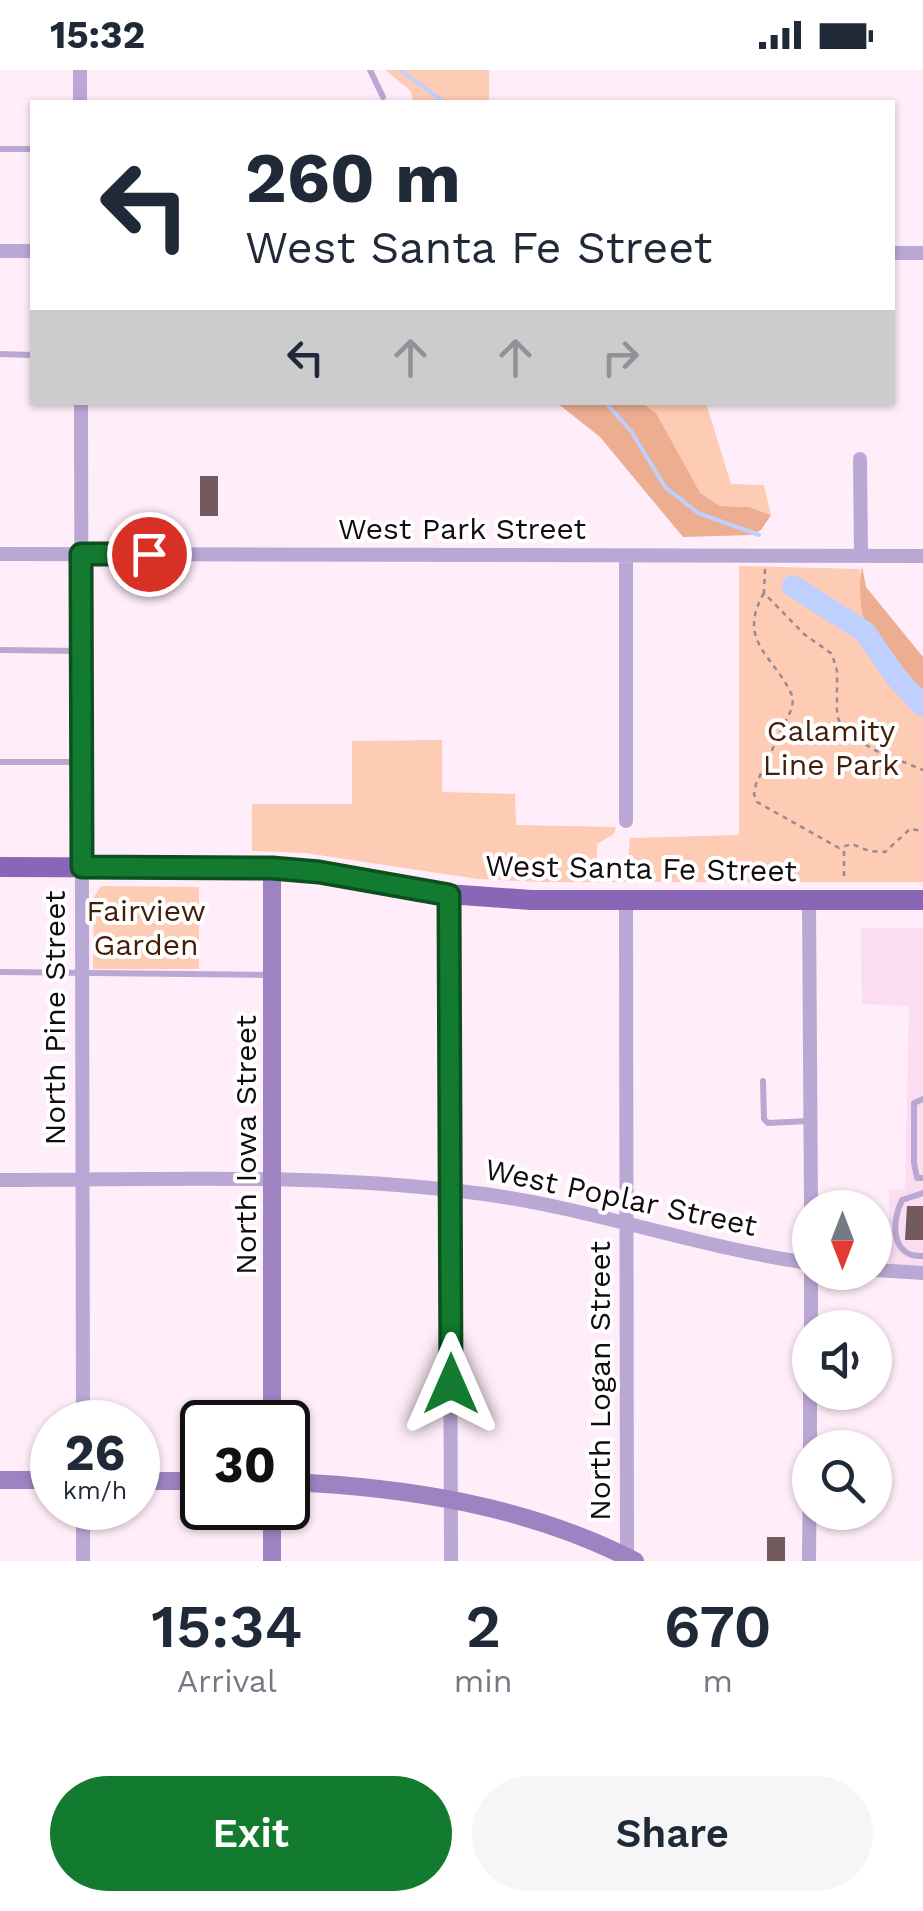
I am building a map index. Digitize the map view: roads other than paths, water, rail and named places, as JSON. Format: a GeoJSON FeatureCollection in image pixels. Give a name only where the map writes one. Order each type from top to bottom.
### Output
{"type":"FeatureCollection","features":[{"type":"Feature","properties":{"kind":"main road","name":"West Santa Fe Street"},"geometry":{"type":"LineString","coordinates":[[0,868],[272,868],[319,872],[449,895],[626,901],[923,900]]}},
{"type":"Feature","properties":{"kind":"street"},"geometry":{"type":"LineString","coordinates":[[80,70],[80,100]]}},
{"type":"Feature","properties":{"kind":"street"},"geometry":{"type":"LineString","coordinates":[[0,251],[30,251]]}},
{"type":"Feature","properties":{"kind":"street"},"geometry":{"type":"LineString","coordinates":[[895,253],[923,253]]}},
{"type":"Feature","properties":{"kind":"street","name":"North Pine Street"},"geometry":{"type":"LineString","coordinates":[[81,405],[82,1400]]}},
{"type":"Feature","properties":{"kind":"street"},"geometry":{"type":"LineString","coordinates":[[860,459],[861,556]]}},
{"type":"Feature","properties":{"kind":"street","name":"West Park Street"},"geometry":{"type":"LineString","coordinates":[[0,554],[923,556]]}},
{"type":"Feature","properties":{"kind":"street"},"geometry":{"type":"LineString","coordinates":[[626,556],[626,821]]}},
{"type":"Feature","properties":{"kind":"street","name":"North Iowa Street"},"geometry":{"type":"LineString","coordinates":[[272,868],[272,1400]]}},
{"type":"Feature","properties":{"kind":"street"},"geometry":{"type":"LineString","coordinates":[[449,895],[451,1561]]}},
{"type":"Feature","properties":{"kind":"street"},"geometry":{"type":"LineString","coordinates":[[809,900],[811,1190]]}},
{"type":"Feature","properties":{"kind":"street","name":"North Logan Street"},"geometry":{"type":"LineString","coordinates":[[626,901],[629,1560]]}},
{"type":"Feature","properties":{"kind":"street","name":"West Poplar Street"},"geometry":{"type":"LineString","coordinates":[[0,1180],[272,1180],[451,1190],[528,1202],[710,1246],[792,1260]]}},
{"type":"Feature","properties":{"kind":"street"},"geometry":{"type":"LineString","coordinates":[[0,1480],[30,1480]]}},
{"type":"Feature","properties":{"kind":"street"},"geometry":{"type":"LineString","coordinates":[[310,1484],[386,1489],[501,1509],[548,1524],[629,1560]]}},
{"type":"Feature","properties":{"kind":"street"},"geometry":{"type":"LineString","coordinates":[[83,1530],[83,1561]]}},
{"type":"Feature","properties":{"kind":"street"},"geometry":{"type":"LineString","coordinates":[[272,1530],[272,1561]]}},
{"type":"Feature","properties":{"kind":"street"},"geometry":{"type":"LineString","coordinates":[[810,1530],[810,1561]]}},
{"type":"Feature","properties":{"kind":"lane"},"geometry":{"type":"LineString","coordinates":[[370,70],[383,98]]}},
{"type":"Feature","properties":{"kind":"lane"},"geometry":{"type":"LineString","coordinates":[[0,149],[30,149]]}},
{"type":"Feature","properties":{"kind":"lane"},"geometry":{"type":"LineString","coordinates":[[0,354],[30,354]]}},
{"type":"Feature","properties":{"kind":"lane"},"geometry":{"type":"LineString","coordinates":[[0,650],[81,651]]}},
{"type":"Feature","properties":{"kind":"lane"},"geometry":{"type":"LineString","coordinates":[[0,762],[82,762]]}},
{"type":"Feature","properties":{"kind":"lane"},"geometry":{"type":"LineString","coordinates":[[0,972],[272,975]]}},
{"type":"Feature","properties":{"kind":"lane"},"geometry":{"type":"LineString","coordinates":[[764,1081],[764,1120],[810,1121]]}},
{"type":"Feature","properties":{"kind":"lane"},"geometry":{"type":"LineString","coordinates":[[923,1099],[914,1102],[914,1163],[918,1178],[923,1178]]}},
{"type":"Feature","properties":{"kind":"lane"},"geometry":{"type":"LineString","coordinates":[[923,1193],[902,1200],[896,1212],[894,1234],[916,1268],[923,1256]]}},
{"type":"Feature","properties":{"kind":"waterway"},"geometry":{"type":"LineString","coordinates":[[400,70],[441,100]]}},
{"type":"Feature","properties":{"kind":"waterway"},"geometry":{"type":"LineString","coordinates":[[608,405],[631,431],[665,487],[698,513],[759,535]]}},
{"type":"Feature","properties":{"kind":"waterway"},"geometry":{"type":"LineString","coordinates":[[793,586],[865,632],[896,677],[923,706]]}},
{"type":"Feature","properties":{"kind":"park label","name":"Calamity Line Park"},"geometry":{"type":"Point","coordinates":[831,747]}},
{"type":"Feature","properties":{"kind":"park label","name":"Fairview Garden"},"geometry":{"type":"Point","coordinates":[146,927]}}]}
